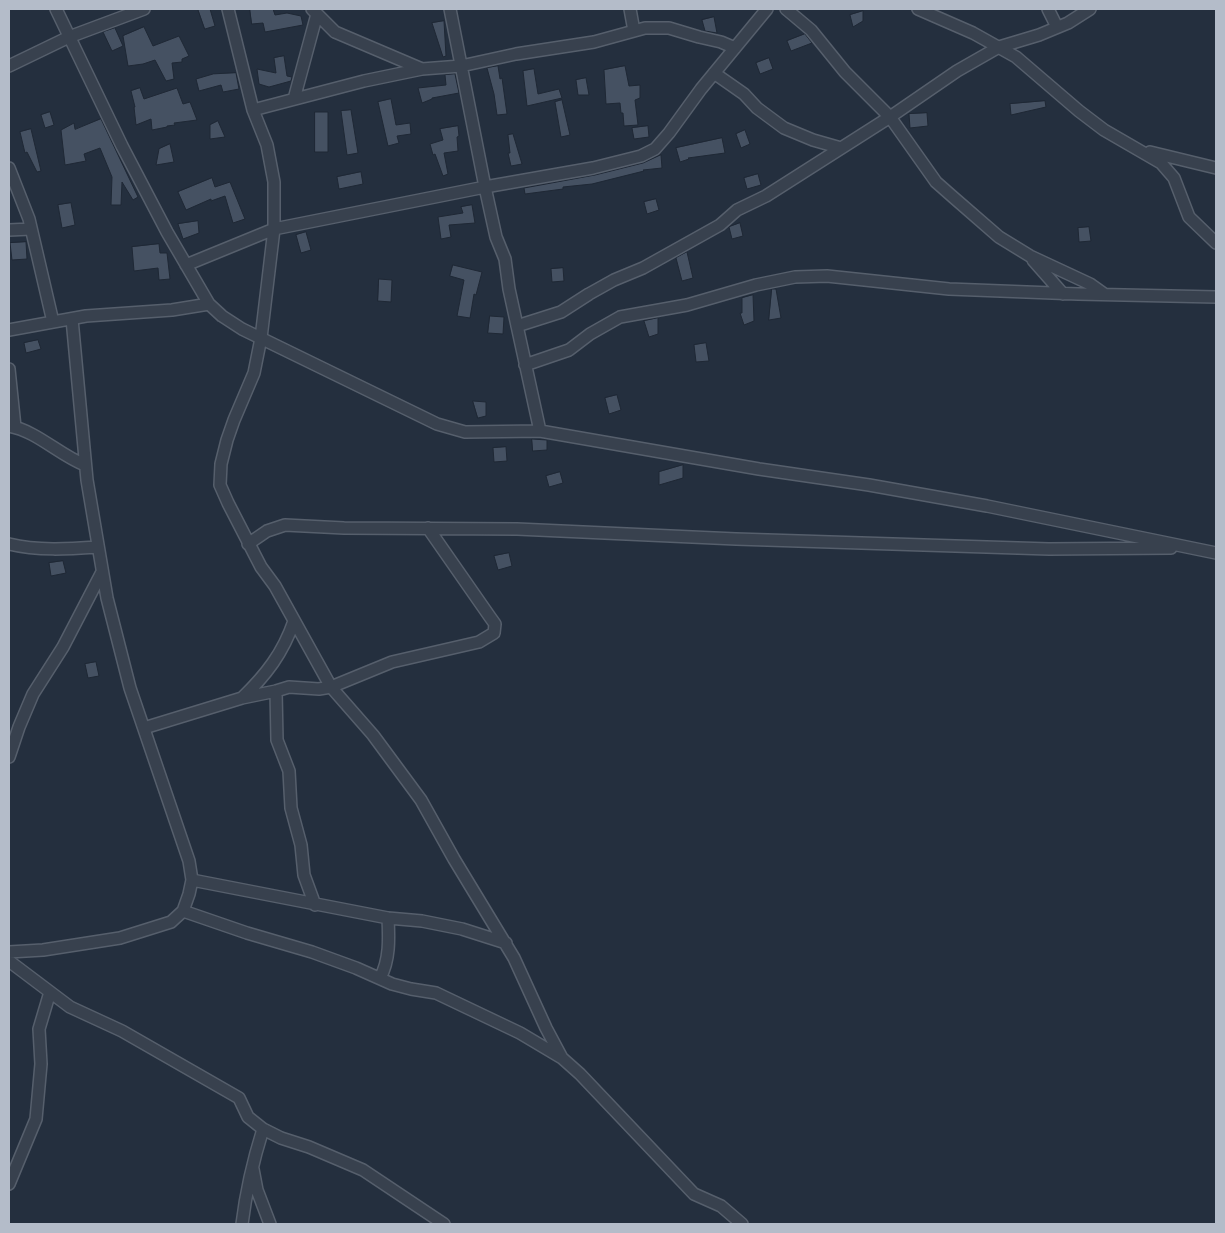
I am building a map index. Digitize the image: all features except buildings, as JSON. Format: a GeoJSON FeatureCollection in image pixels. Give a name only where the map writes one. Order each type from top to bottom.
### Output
{"type":"FeatureCollection","features":[{"type":"Feature","properties":{"kind":"street"},"geometry":{"type":"LineString","coordinates":[[56,9],[122,146],[167,232],[209,304],[222,316],[261,338],[437,424],[465,432],[540,431],[968,502],[1216,553]]}},
{"type":"Feature","properties":{"kind":"street"},"geometry":{"type":"LineString","coordinates":[[9,66],[69,37],[144,9]]}},
{"type":"Feature","properties":{"kind":"street"},"geometry":{"type":"LineString","coordinates":[[228,9],[253,110],[268,145],[274,182],[274,229],[261,338],[254,373],[234,420],[221,464],[220,485],[248,544],[261,567],[275,586],[331,687],[373,735],[421,800],[514,958],[562,1058]]}},
{"type":"Feature","properties":{"kind":"street"},"geometry":{"type":"LineString","coordinates":[[450,9],[485,187],[496,237],[505,259],[517,326],[540,431]]}},
{"type":"Feature","properties":{"kind":"street"},"geometry":{"type":"LineString","coordinates":[[630,9],[634,31]]}},
{"type":"Feature","properties":{"kind":"street"},"geometry":{"type":"LineString","coordinates":[[186,265],[274,229],[592,168],[640,156],[655,149],[767,9]]}},
{"type":"Feature","properties":{"kind":"street"},"geometry":{"type":"LineString","coordinates":[[786,9],[811,30],[845,72],[890,117],[936,182],[999,237],[1030,256],[1090,284],[1104,294]]}},
{"type":"Feature","properties":{"kind":"street"},"geometry":{"type":"LineString","coordinates":[[918,9],[944,20],[1016,57],[1072,106],[1104,130],[1161,163],[1174,178],[1189,217],[1216,243]]}},
{"type":"Feature","properties":{"kind":"street"},"geometry":{"type":"LineString","coordinates":[[1048,9],[1057,28]]}},
{"type":"Feature","properties":{"kind":"street"},"geometry":{"type":"LineString","coordinates":[[517,326],[561,312],[589,294],[642,268],[720,225],[737,210],[766,196],[890,117],[957,71],[999,47],[1057,28],[1090,9]]}},
{"type":"Feature","properties":{"kind":"street"},"geometry":{"type":"LineString","coordinates":[[294,99],[314,11]]}},
{"type":"Feature","properties":{"kind":"street"},"geometry":{"type":"LineString","coordinates":[[314,11],[335,32],[422,69]]}},
{"type":"Feature","properties":{"kind":"street"},"geometry":{"type":"LineString","coordinates":[[253,110],[364,81],[422,69],[461,66],[516,54],[594,42],[645,28],[669,28],[699,38],[721,42],[735,48]]}},
{"type":"Feature","properties":{"kind":"street"},"geometry":{"type":"LineString","coordinates":[[714,73],[744,94],[758,108],[784,128],[813,140],[841,148]]}},
{"type":"Feature","properties":{"kind":"street"},"geometry":{"type":"LineString","coordinates":[[1138,149],[1216,168]]}},
{"type":"Feature","properties":{"kind":"street"},"geometry":{"type":"LineString","coordinates":[[9,168],[31,229],[53,322]]}},
{"type":"Feature","properties":{"kind":"street"},"geometry":{"type":"LineString","coordinates":[[9,230],[31,229]]}},
{"type":"Feature","properties":{"kind":"street"},"geometry":{"type":"LineString","coordinates":[[1030,256],[1063,294]]}},
{"type":"Feature","properties":{"kind":"street"},"geometry":{"type":"LineString","coordinates":[[526,365],[569,350],[590,334],[620,317],[687,305],[756,285],[795,277],[827,276],[949,289],[1063,294],[1216,297]]}},
{"type":"Feature","properties":{"kind":"street"},"geometry":{"type":"LineString","coordinates":[[9,330],[72,318],[172,310],[209,304]]}},
{"type":"Feature","properties":{"kind":"street"},"geometry":{"type":"LineString","coordinates":[[9,952],[42,950],[120,938],[172,922],[183,911],[192,880],[189,861],[128,679],[106,598],[86,465],[72,318]]}},
{"type":"Feature","properties":{"kind":"street"},"geometry":{"type":"LineString","coordinates":[[9,369],[12,427],[47,443],[70,459],[86,465]]}},
{"type":"Feature","properties":{"kind":"street"},"geometry":{"type":"LineString","coordinates":[[248,544],[267,531],[285,525],[517,528],[726,538],[1049,549],[1198,548]]}},
{"type":"Feature","properties":{"kind":"street"},"geometry":{"type":"LineString","coordinates":[[144,728],[242,698],[289,687],[314,689],[331,687],[392,662],[479,642],[494,633],[495,624],[428,528]]}},
{"type":"Feature","properties":{"kind":"street"},"geometry":{"type":"LineString","coordinates":[[9,544],[26,548],[70,549],[98,547]]}},
{"type":"Feature","properties":{"kind":"street"},"geometry":{"type":"LineString","coordinates":[[9,757],[14,728],[33,694],[63,648],[102,572]]}},
{"type":"Feature","properties":{"kind":"street"},"geometry":{"type":"LineString","coordinates":[[242,698],[261,680],[274,663],[288,641],[294,621]]}},
{"type":"Feature","properties":{"kind":"street"},"geometry":{"type":"LineString","coordinates":[[276,691],[277,740],[288,771],[291,808],[301,845],[304,875],[315,905]]}},
{"type":"Feature","properties":{"kind":"street"},"geometry":{"type":"LineString","coordinates":[[192,880],[315,905],[388,918],[422,921],[454,928],[506,944]]}},
{"type":"Feature","properties":{"kind":"street"},"geometry":{"type":"LineString","coordinates":[[183,911],[247,933],[312,952],[410,989],[436,993],[520,1033],[562,1058],[580,1074],[694,1194],[721,1206],[742,1224]]}},
{"type":"Feature","properties":{"kind":"street"},"geometry":{"type":"LineString","coordinates":[[380,978],[384,972],[389,948],[388,918]]}},
{"type":"Feature","properties":{"kind":"street"},"geometry":{"type":"LineString","coordinates":[[9,961],[70,1008],[122,1030],[239,1098],[248,1117],[263,1129],[363,1170],[444,1224]]}},
{"type":"Feature","properties":{"kind":"street"},"geometry":{"type":"LineString","coordinates":[[9,1184],[36,1119],[41,1064],[39,1029],[50,992]]}},
{"type":"Feature","properties":{"kind":"street"},"geometry":{"type":"LineString","coordinates":[[242,1224],[245,1196],[252,1164],[263,1129]]}},
{"type":"Feature","properties":{"kind":"street"},"geometry":{"type":"LineString","coordinates":[[252,1164],[257,1190],[270,1224]]}}]}
